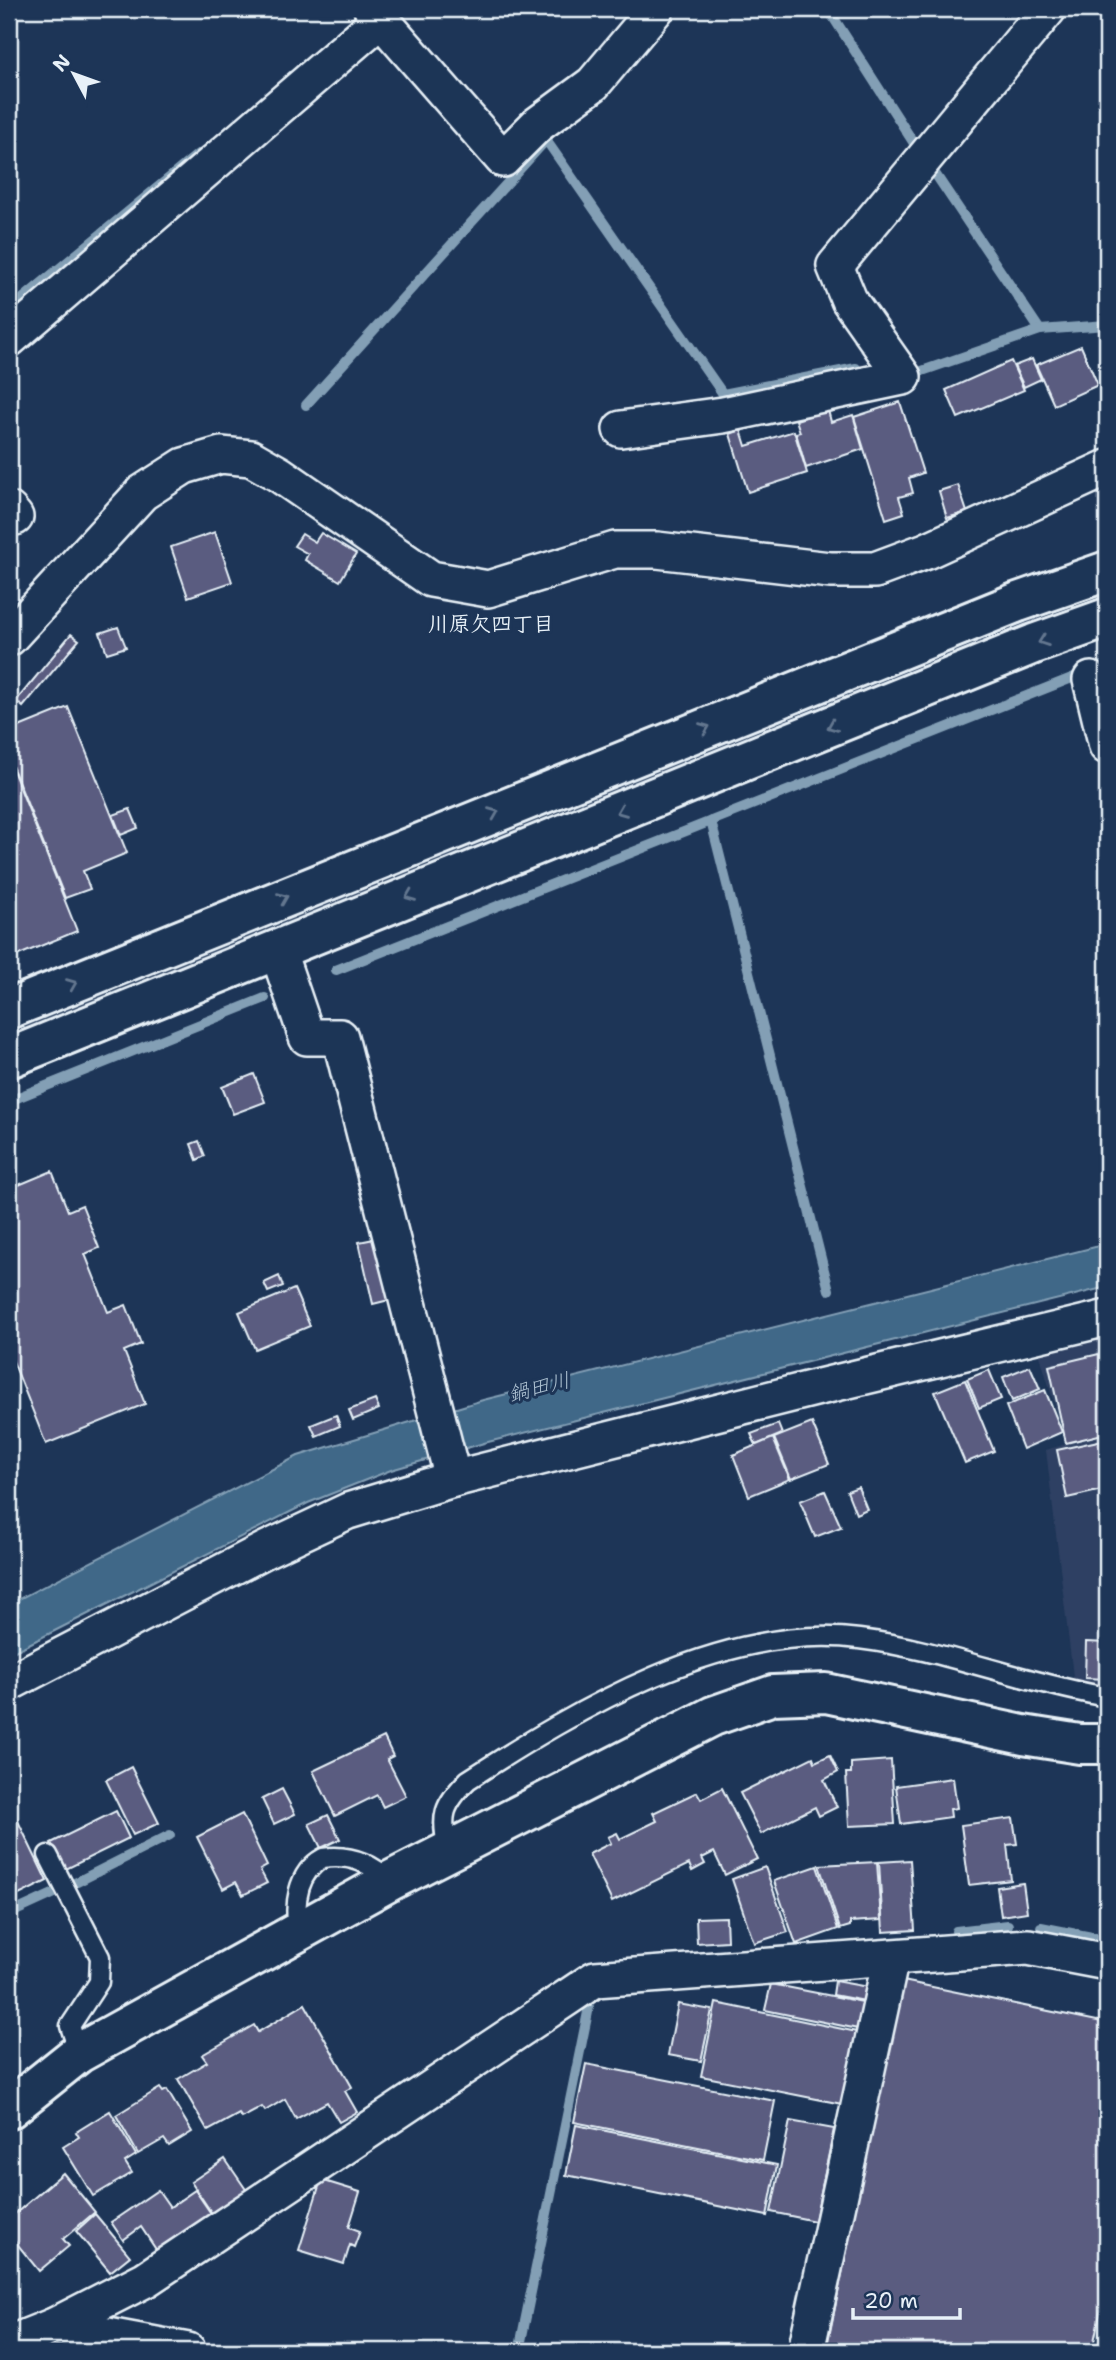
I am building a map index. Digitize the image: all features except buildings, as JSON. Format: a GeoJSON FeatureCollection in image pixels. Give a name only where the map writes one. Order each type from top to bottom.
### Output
{"type":"FeatureCollection","features":[{"type":"Feature","properties":{"kind":"street"},"geometry":{"type":"LineString","coordinates":[[9,339],[376,14],[503,159],[537,125],[593,84],[656,9]]}},
{"type":"Feature","properties":{"kind":"street"},"geometry":{"type":"LineString","coordinates":[[621,429],[723,415],[903,377],[849,300],[835,266],[1048,9]]}},
{"type":"Feature","properties":{"kind":"street"},"geometry":{"type":"LineString","coordinates":[[9,638],[142,493],[184,466],[221,455],[251,458],[279,474],[431,579],[488,589],[615,550],[657,550],[830,570],[875,570],[926,551],[1107,468]]}},
{"type":"Feature","properties":{"kind":"street"},"geometry":{"type":"LineString","coordinates":[[9,1009],[1005,607],[1107,571]]}},
{"type":"Feature","properties":{"kind":"street"},"geometry":{"type":"LineString","coordinates":[[9,1058],[1034,644],[1107,618]]}},
{"type":"Feature","properties":{"kind":"street"},"geometry":{"type":"LineString","coordinates":[[1091,680],[1107,746]]}},
{"type":"Feature","properties":{"kind":"street"},"geometry":{"type":"LineString","coordinates":[[277,949],[307,1037],[340,1037],[451,1471]]}},
{"type":"Feature","properties":{"kind":"street"},"geometry":{"type":"LineString","coordinates":[[9,1683],[267,1549],[348,1511],[451,1471],[1107,1318]]}},
{"type":"Feature","properties":{"kind":"street"},"geometry":{"type":"LineString","coordinates":[[9,2109],[79,2053],[390,1881],[713,1716],[773,1695],[826,1693],[1023,1735],[1080,1744],[1107,1744]]}},
{"type":"Feature","properties":{"kind":"street"},"geometry":{"type":"LineString","coordinates":[[9,2344],[54,2326],[146,2279],[595,1979],[1028,1947],[1107,1962]]}},
{"type":"Feature","properties":{"kind":"street"},"geometry":{"type":"LineString","coordinates":[[806,2351],[891,1958]]}},
{"type":"Feature","properties":{"kind":"street"},"geometry":{"type":"LineString","coordinates":[[54,2326],[188,2351]]}},
{"type":"Feature","properties":{"kind":"lane"},"geometry":{"type":"LineString","coordinates":[[448,1850],[442,1823],[445,1811],[454,1794],[468,1780],[642,1683],[714,1653],[809,1638],[859,1639],[1060,1689],[1107,1697]]}},
{"type":"Feature","properties":{"kind":"lane"},"geometry":{"type":"LineString","coordinates":[[48,1855],[100,1957],[99,1982],[70,2026],[79,2053]]}},
{"type":"Feature","properties":{"kind":"lane"},"geometry":{"type":"LineString","coordinates":[[298,1933],[298,1895],[305,1874],[323,1858],[355,1858],[376,1868],[390,1881]]}},
{"type":"Feature","properties":{"kind":"shaded area"},"geometry":{"type":"Polygon","coordinates":[[[1107,1334],[1107,1689],[1074,1684],[1046,1450],[1066,1444],[1039,1352],[1107,1334]]]}},
{"type":"Feature","properties":{"kind":"water","name":"鍋田川"},"geometry":{"type":"Polygon","coordinates":[[[1107,1244],[1107,1287],[484,1443],[391,1470],[308,1503],[9,1654],[9,1604],[298,1456],[483,1400],[1107,1244]]]}},
{"type":"Feature","properties":{"kind":"waterway"},"geometry":{"type":"LineString","coordinates":[[828,9],[917,148]]}},
{"type":"Feature","properties":{"kind":"waterway"},"geometry":{"type":"LineString","coordinates":[[306,405],[548,138]]}},
{"type":"Feature","properties":{"kind":"waterway"},"geometry":{"type":"LineString","coordinates":[[546,140],[723,394],[856,368]]}},
{"type":"Feature","properties":{"kind":"waterway"},"geometry":{"type":"LineString","coordinates":[[9,310],[198,154]]}},
{"type":"Feature","properties":{"kind":"waterway"},"geometry":{"type":"LineString","coordinates":[[930,166],[1040,330]]}},
{"type":"Feature","properties":{"kind":"waterway"},"geometry":{"type":"LineString","coordinates":[[922,371],[1040,330],[1107,325]]}},
{"type":"Feature","properties":{"kind":"waterway"},"geometry":{"type":"LineString","coordinates":[[336,970],[1107,664]]}},
{"type":"Feature","properties":{"kind":"waterway"},"geometry":{"type":"LineString","coordinates":[[711,821],[829,1290]]}},
{"type":"Feature","properties":{"kind":"waterway"},"geometry":{"type":"LineString","coordinates":[[9,1101],[265,998]]}},
{"type":"Feature","properties":{"kind":"waterway"},"geometry":{"type":"LineString","coordinates":[[73,1884],[170,1835]]}},
{"type":"Feature","properties":{"kind":"waterway"},"geometry":{"type":"LineString","coordinates":[[9,1914],[57,1892]]}},
{"type":"Feature","properties":{"kind":"waterway"},"geometry":{"type":"LineString","coordinates":[[956,1931],[1008,1925]]}},
{"type":"Feature","properties":{"kind":"waterway"},"geometry":{"type":"LineString","coordinates":[[1041,1927],[1107,1940]]}},
{"type":"Feature","properties":{"kind":"waterway"},"geometry":{"type":"LineString","coordinates":[[519,2351],[589,2007]]}},
{"type":"Feature","properties":{"kind":"waterway"},"geometry":{"type":"LineString","coordinates":[[1105,2351],[1107,2342]]}},
{"type":"Feature","properties":{"kind":"district","name":"川原欠四丁目"},"geometry":{"type":"Point","coordinates":[491,624]}}]}
